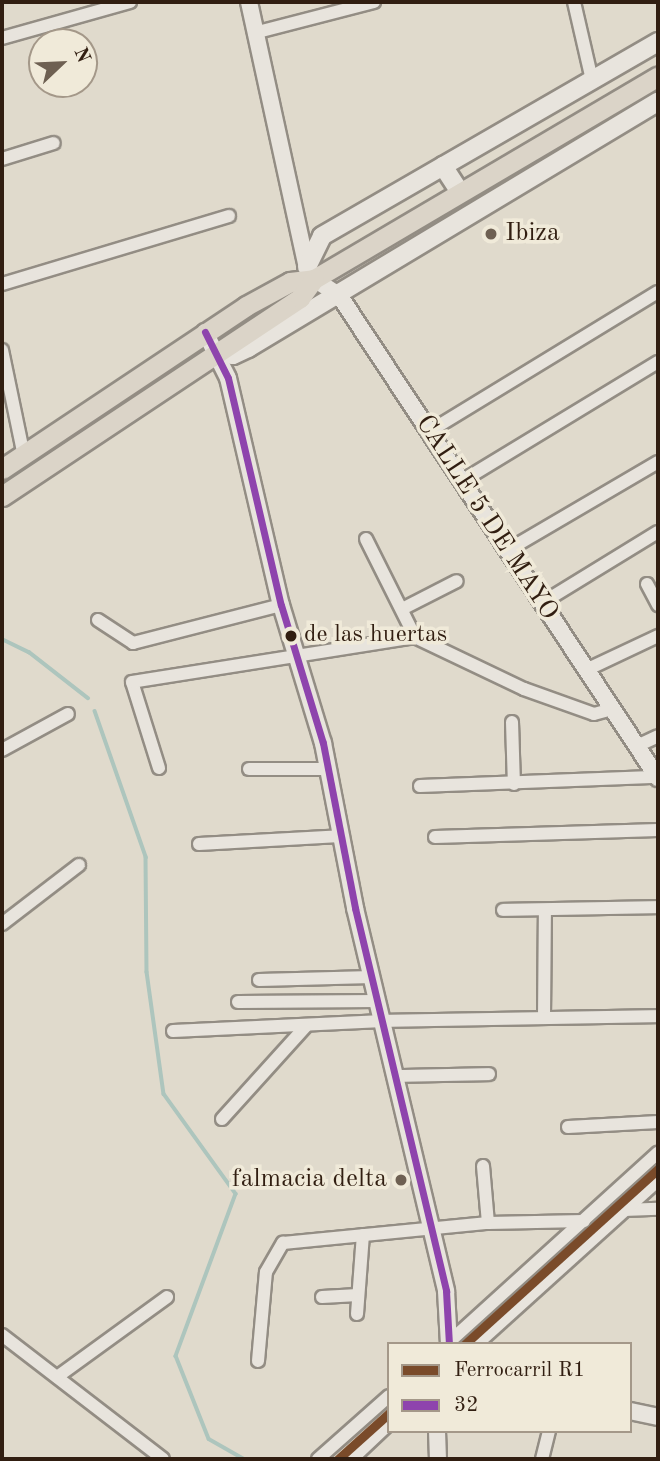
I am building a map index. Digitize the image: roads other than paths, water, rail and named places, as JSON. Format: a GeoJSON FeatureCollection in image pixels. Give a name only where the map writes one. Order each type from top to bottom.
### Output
{"type":"FeatureCollection","features":[{"type":"Feature","properties":{"kind":"main road"},"geometry":{"type":"LineString","coordinates":[[2,503],[10,491],[300,298],[322,236],[658,43]]}},
{"type":"Feature","properties":{"kind":"main road"},"geometry":{"type":"LineString","coordinates":[[2,469],[23,452],[205,332],[290,282],[467,188],[658,75]]}},
{"type":"Feature","properties":{"kind":"main road"},"geometry":{"type":"LineString","coordinates":[[218,352],[233,355],[248,348],[658,102]]}},
{"type":"Feature","properties":{"kind":"main road"},"geometry":{"type":"LineString","coordinates":[[443,166],[487,206]]}},
{"type":"Feature","properties":{"kind":"street"},"geometry":{"type":"LineString","coordinates":[[2,38],[130,2]]}},
{"type":"Feature","properties":{"kind":"street"},"geometry":{"type":"LineString","coordinates":[[249,2],[310,273]]}},
{"type":"Feature","properties":{"kind":"street"},"geometry":{"type":"LineString","coordinates":[[254,33],[374,2]]}},
{"type":"Feature","properties":{"kind":"street"},"geometry":{"type":"LineString","coordinates":[[574,2],[592,79]]}},
{"type":"Feature","properties":{"kind":"street"},"geometry":{"type":"LineString","coordinates":[[2,159],[54,144]]}},
{"type":"Feature","properties":{"kind":"street"},"geometry":{"type":"LineString","coordinates":[[2,284],[229,216]]}},
{"type":"Feature","properties":{"kind":"street","name":"CALLE 5 DE MAYO"},"geometry":{"type":"LineString","coordinates":[[310,273],[339,295],[658,777]]}},
{"type":"Feature","properties":{"kind":"street"},"geometry":{"type":"LineString","coordinates":[[430,431],[658,292]]}},
{"type":"Feature","properties":{"kind":"street"},"geometry":{"type":"LineString","coordinates":[[205,332],[218,352],[281,605],[329,768],[340,836],[446,1291],[448,1342]]}},
{"type":"Feature","properties":{"kind":"street"},"geometry":{"type":"LineString","coordinates":[[2,349],[23,452]]}},
{"type":"Feature","properties":{"kind":"street"},"geometry":{"type":"LineString","coordinates":[[462,481],[658,362]]}},
{"type":"Feature","properties":{"kind":"street"},"geometry":{"type":"LineString","coordinates":[[508,550],[658,462]]}},
{"type":"Feature","properties":{"kind":"street"},"geometry":{"type":"LineString","coordinates":[[542,603],[658,532]]}},
{"type":"Feature","properties":{"kind":"street"},"geometry":{"type":"LineString","coordinates":[[366,539],[404,608],[415,637]]}},
{"type":"Feature","properties":{"kind":"street"},"geometry":{"type":"LineString","coordinates":[[404,608],[457,581]]}},
{"type":"Feature","properties":{"kind":"street"},"geometry":{"type":"LineString","coordinates":[[647,584],[658,605]]}},
{"type":"Feature","properties":{"kind":"street"},"geometry":{"type":"LineString","coordinates":[[97,620],[133,643],[281,605]]}},
{"type":"Feature","properties":{"kind":"street"},"geometry":{"type":"LineString","coordinates":[[586,670],[658,636]]}},
{"type":"Feature","properties":{"kind":"street"},"geometry":{"type":"LineString","coordinates":[[159,768],[132,682],[296,660],[415,637],[524,689],[594,714],[613,709]]}},
{"type":"Feature","properties":{"kind":"street"},"geometry":{"type":"LineString","coordinates":[[2,750],[68,714]]}},
{"type":"Feature","properties":{"kind":"street"},"geometry":{"type":"LineString","coordinates":[[512,722],[514,784]]}},
{"type":"Feature","properties":{"kind":"street"},"geometry":{"type":"LineString","coordinates":[[637,746],[658,736]]}},
{"type":"Feature","properties":{"kind":"street"},"geometry":{"type":"LineString","coordinates":[[249,769],[329,768]]}},
{"type":"Feature","properties":{"kind":"street"},"geometry":{"type":"LineString","coordinates":[[420,786],[658,777]]}},
{"type":"Feature","properties":{"kind":"street"},"geometry":{"type":"LineString","coordinates":[[435,837],[658,830]]}},
{"type":"Feature","properties":{"kind":"street"},"geometry":{"type":"LineString","coordinates":[[199,844],[340,836]]}},
{"type":"Feature","properties":{"kind":"street"},"geometry":{"type":"LineString","coordinates":[[2,924],[79,865]]}},
{"type":"Feature","properties":{"kind":"street"},"geometry":{"type":"LineString","coordinates":[[503,910],[658,907]]}},
{"type":"Feature","properties":{"kind":"street"},"geometry":{"type":"LineString","coordinates":[[544,1017],[545,910]]}},
{"type":"Feature","properties":{"kind":"street"},"geometry":{"type":"LineString","coordinates":[[259,980],[372,977]]}},
{"type":"Feature","properties":{"kind":"street"},"geometry":{"type":"LineString","coordinates":[[238,1002],[378,1001]]}},
{"type":"Feature","properties":{"kind":"street"},"geometry":{"type":"LineString","coordinates":[[173,1031],[383,1021],[544,1017],[658,1018]]}},
{"type":"Feature","properties":{"kind":"street"},"geometry":{"type":"LineString","coordinates":[[222,1119],[306,1026]]}},
{"type":"Feature","properties":{"kind":"street"},"geometry":{"type":"LineString","coordinates":[[397,1076],[489,1074]]}},
{"type":"Feature","properties":{"kind":"street"},"geometry":{"type":"LineString","coordinates":[[568,1127],[658,1122]]}},
{"type":"Feature","properties":{"kind":"street"},"geometry":{"type":"LineString","coordinates":[[449,1342],[658,1153]]}},
{"type":"Feature","properties":{"kind":"street"},"geometry":{"type":"LineString","coordinates":[[483,1166],[488,1223]]}},
{"type":"Feature","properties":{"kind":"street"},"geometry":{"type":"LineString","coordinates":[[476,1342],[658,1178]]}},
{"type":"Feature","properties":{"kind":"street"},"geometry":{"type":"LineString","coordinates":[[623,1210],[658,1209]]}},
{"type":"Feature","properties":{"kind":"street"},"geometry":{"type":"LineString","coordinates":[[258,1361],[266,1272],[282,1243],[488,1223],[584,1220]]}},
{"type":"Feature","properties":{"kind":"street"},"geometry":{"type":"LineString","coordinates":[[357,1314],[363,1235]]}},
{"type":"Feature","properties":{"kind":"street"},"geometry":{"type":"LineString","coordinates":[[322,1297],[358,1296]]}},
{"type":"Feature","properties":{"kind":"street"},"geometry":{"type":"LineString","coordinates":[[57,1377],[166,1297]]}},
{"type":"Feature","properties":{"kind":"street"},"geometry":{"type":"LineString","coordinates":[[2,1335],[163,1459]]}},
{"type":"Feature","properties":{"kind":"street"},"geometry":{"type":"LineString","coordinates":[[318,1459],[387,1398]]}},
{"type":"Feature","properties":{"kind":"street"},"geometry":{"type":"LineString","coordinates":[[632,1411],[658,1417]]}},
{"type":"Feature","properties":{"kind":"street"},"geometry":{"type":"LineString","coordinates":[[352,1459],[387,1426]]}},
{"type":"Feature","properties":{"kind":"street"},"geometry":{"type":"LineString","coordinates":[[437,1433],[438,1459]]}},
{"type":"Feature","properties":{"kind":"street"},"geometry":{"type":"LineString","coordinates":[[542,1459],[548,1433]]}},
{"type":"Feature","properties":{"kind":"waterway"},"geometry":{"type":"LineString","coordinates":[[2,639],[29,652],[88,698]]}},
{"type":"Feature","properties":{"kind":"waterway"},"geometry":{"type":"LineString","coordinates":[[95,711],[146,857],[147,972],[164,1094],[236,1194],[176,1356],[209,1439],[244,1459]]}},
{"type":"Feature","properties":{"kind":"rail line","name":"R1"},"geometry":{"type":"LineString","coordinates":[[467,1342],[658,1169]]}},
{"type":"Feature","properties":{"kind":"rail line","name":"R1"},"geometry":{"type":"LineString","coordinates":[[338,1459],[387,1415]]}},
{"type":"Feature","properties":{"kind":"place","name":"Ibiza"},"geometry":{"type":"Point","coordinates":[491,234]}},
{"type":"Feature","properties":{"kind":"place","name":"de las huertas"},"geometry":{"type":"Point","coordinates":[291,636]}},
{"type":"Feature","properties":{"kind":"place","name":"falmacia delta"},"geometry":{"type":"Point","coordinates":[401,1180]}}]}
